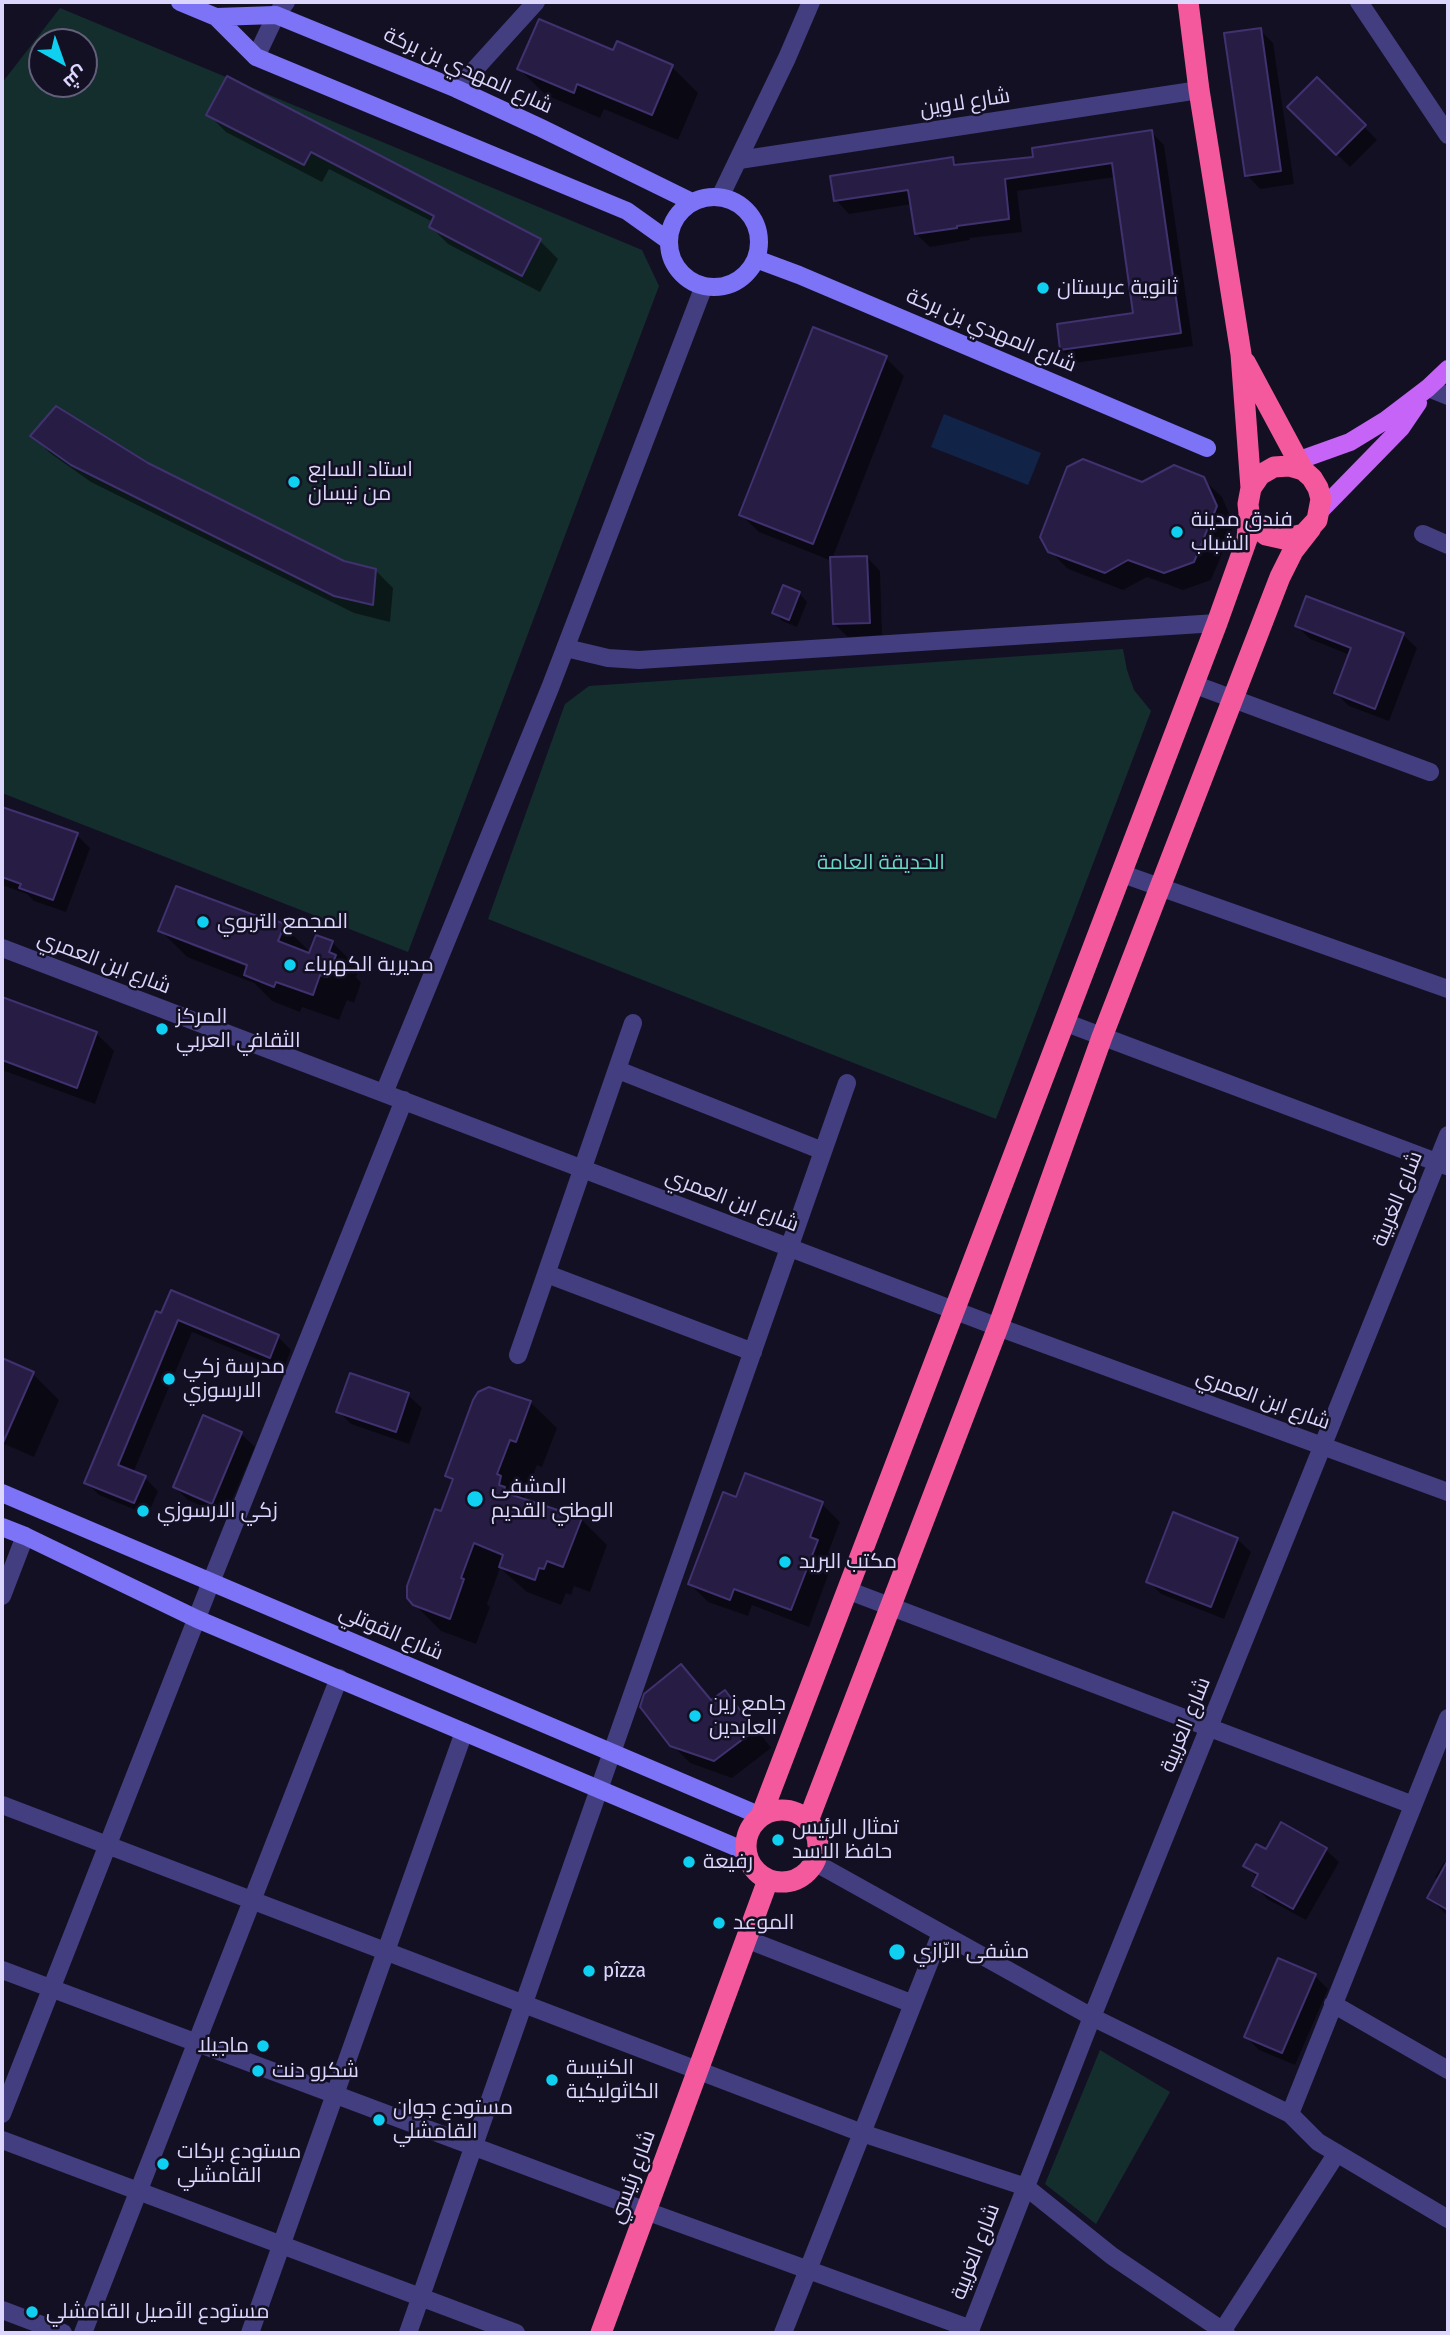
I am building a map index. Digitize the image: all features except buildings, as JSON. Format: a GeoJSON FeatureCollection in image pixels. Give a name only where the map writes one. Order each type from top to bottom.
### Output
{"type":"FeatureCollection","features":[{"type":"Feature","properties":{"kind":"highway"},"geometry":{"type":"LineString","coordinates":[[1188,2],[1199,90],[1241,354],[1251,488]]}},
{"type":"Feature","properties":{"kind":"highway"},"geometry":{"type":"LineString","coordinates":[[808,1821],[998,1327],[1102,1037],[1280,577],[1293,551],[1316,519],[1321,499],[1318,488],[1312,478],[1296,466],[1241,354]]}},
{"type":"Feature","properties":{"kind":"highway"},"geometry":{"type":"LineString","coordinates":[[761,1816],[1217,623],[1247,539],[1251,488],[1254,481],[1267,470],[1296,466]]}},
{"type":"Feature","properties":{"kind":"highway"},"geometry":{"type":"LineString","coordinates":[[1249,513],[1259,529],[1274,538],[1293,538],[1316,519]]}},
{"type":"Feature","properties":{"kind":"highway"},"geometry":{"type":"LineString","coordinates":[[786,1810],[798,1813],[808,1821],[814,1830],[818,1852],[814,1862],[800,1878],[789,1882],[768,1880],[757,1873],[745,1851],[746,1838],[752,1825],[761,1816],[786,1810]]}},
{"type":"Feature","properties":{"kind":"highway","name":"شارع رئيسي"},"geometry":{"type":"LineString","coordinates":[[601,2333],[768,1880]]}},
{"type":"Feature","properties":{"kind":"main road"},"geometry":{"type":"LineString","coordinates":[[1296,466],[1350,442],[1387,420],[1429,388],[1448,369]]}},
{"type":"Feature","properties":{"kind":"main road"},"geometry":{"type":"LineString","coordinates":[[1316,519],[1401,428],[1429,388]]}},
{"type":"Feature","properties":{"kind":"street","name":"شارع المهدي بن بركة"},"geometry":{"type":"LineString","coordinates":[[180,2],[216,18],[256,57],[627,211],[669,241]]}},
{"type":"Feature","properties":{"kind":"street"},"geometry":{"type":"LineString","coordinates":[[457,89],[536,2]]}},
{"type":"Feature","properties":{"kind":"street"},"geometry":{"type":"LineString","coordinates":[[720,197],[811,2]]}},
{"type":"Feature","properties":{"kind":"street"},"geometry":{"type":"LineString","coordinates":[[1359,2],[1448,133]]}},
{"type":"Feature","properties":{"kind":"street","name":"شارع المهدي بن بركة"},"geometry":{"type":"LineString","coordinates":[[216,18],[281,8],[541,128],[692,202]]}},
{"type":"Feature","properties":{"kind":"street"},"geometry":{"type":"LineString","coordinates":[[256,57],[281,8]]}},
{"type":"Feature","properties":{"kind":"street","name":"شارع لاوين"},"geometry":{"type":"LineString","coordinates":[[739,160],[1199,90]]}},
{"type":"Feature","properties":{"kind":"street"},"geometry":{"type":"LineString","coordinates":[[706,197],[720,197],[745,208],[754,219],[760,246],[756,259],[747,273],[734,282],[719,287],[704,286],[690,280],[678,270],[671,256],[669,241],[672,226],[680,212],[692,202],[706,197]]}},
{"type":"Feature","properties":{"kind":"street","name":"شارع المهدي بن بركة"},"geometry":{"type":"LineString","coordinates":[[756,259],[1208,448]]}},
{"type":"Feature","properties":{"kind":"street"},"geometry":{"type":"LineString","coordinates":[[384,1093],[566,648],[704,286]]}},
{"type":"Feature","properties":{"kind":"street"},"geometry":{"type":"LineString","coordinates":[[1429,388],[1448,396]]}},
{"type":"Feature","properties":{"kind":"street"},"geometry":{"type":"LineString","coordinates":[[1423,534],[1448,545]]}},
{"type":"Feature","properties":{"kind":"street"},"geometry":{"type":"LineString","coordinates":[[566,648],[608,658],[639,660],[1217,623]]}},
{"type":"Feature","properties":{"kind":"street"},"geometry":{"type":"LineString","coordinates":[[1193,684],[1430,772]]}},
{"type":"Feature","properties":{"kind":"street"},"geometry":{"type":"LineString","coordinates":[[1120,873],[1448,989]]}},
{"type":"Feature","properties":{"kind":"street","name":"شارع ابن العمري"},"geometry":{"type":"LineString","coordinates":[[2,948],[998,1327],[1448,1492]]}},
{"type":"Feature","properties":{"kind":"street"},"geometry":{"type":"LineString","coordinates":[[1064,1022],[1443,1164]]}},
{"type":"Feature","properties":{"kind":"street"},"geometry":{"type":"LineString","coordinates":[[518,1356],[634,1023]]}},
{"type":"Feature","properties":{"kind":"street"},"geometry":{"type":"LineString","coordinates":[[618,1070],[823,1151]]}},
{"type":"Feature","properties":{"kind":"street"},"geometry":{"type":"LineString","coordinates":[[408,2333],[847,1083]]}},
{"type":"Feature","properties":{"kind":"street"},"geometry":{"type":"LineString","coordinates":[[2,2114],[404,1100]]}},
{"type":"Feature","properties":{"kind":"street","name":"شارع الغربية"},"geometry":{"type":"LineString","coordinates":[[970,2331],[1323,1446],[1443,1164],[1448,1135]]}},
{"type":"Feature","properties":{"kind":"street"},"geometry":{"type":"LineString","coordinates":[[547,1274],[753,1352]]}},
{"type":"Feature","properties":{"kind":"street","name":"شارع القوتلي"},"geometry":{"type":"LineString","coordinates":[[2,1493],[761,1816]]}},
{"type":"Feature","properties":{"kind":"street"},"geometry":{"type":"LineString","coordinates":[[2,1527],[197,1619],[745,1851]]}},
{"type":"Feature","properties":{"kind":"street"},"geometry":{"type":"LineString","coordinates":[[2,1597],[25,1536]]}},
{"type":"Feature","properties":{"kind":"street"},"geometry":{"type":"LineString","coordinates":[[846,1590],[1413,1805]]}},
{"type":"Feature","properties":{"kind":"street"},"geometry":{"type":"LineString","coordinates":[[83,2333],[339,1678]]}},
{"type":"Feature","properties":{"kind":"street"},"geometry":{"type":"LineString","coordinates":[[1290,2114],[1413,1805],[1442,1748],[1448,1718]]}},
{"type":"Feature","properties":{"kind":"street"},"geometry":{"type":"LineString","coordinates":[[250,2333],[464,1732]]}},
{"type":"Feature","properties":{"kind":"street"},"geometry":{"type":"LineString","coordinates":[[2,1805],[862,2133],[1026,2187],[1112,2256],[1223,2332],[1337,2153]]}},
{"type":"Feature","properties":{"kind":"street"},"geometry":{"type":"LineString","coordinates":[[814,1862],[1093,2017],[1290,2114],[1318,2142],[1448,2219]]}},
{"type":"Feature","properties":{"kind":"street"},"geometry":{"type":"LineString","coordinates":[[783,2333],[941,1933]]}},
{"type":"Feature","properties":{"kind":"street"},"geometry":{"type":"LineString","coordinates":[[746,1940],[913,2004]]}},
{"type":"Feature","properties":{"kind":"street"},"geometry":{"type":"LineString","coordinates":[[2,1970],[970,2331]]}},
{"type":"Feature","properties":{"kind":"street"},"geometry":{"type":"LineString","coordinates":[[1333,2004],[1448,2070]]}},
{"type":"Feature","properties":{"kind":"street"},"geometry":{"type":"LineString","coordinates":[[2,2140],[516,2333]]}},
{"type":"Feature","properties":{"kind":"street"},"geometry":{"type":"LineString","coordinates":[[2,2310],[63,2333]]}},
{"type":"Feature","properties":{"kind":"green space","name":"استاد السابع من نيسان"},"geometry":{"type":"Polygon","coordinates":[[[60,8],[642,250],[659,286],[408,952],[2,793],[2,83],[28,49],[28,98],[98,98],[98,28],[45,28],[60,8]]]}},
{"type":"Feature","properties":{"kind":"green space","name":"الحديقة العامة"},"geometry":{"type":"Polygon","coordinates":[[[1123,649],[1134,690],[1151,711],[996,1119],[488,919],[565,704],[589,686],[1123,649]]]}},
{"type":"Feature","properties":{"kind":"green space"},"geometry":{"type":"Polygon","coordinates":[[[1100,2050],[1170,2092],[1096,2224],[1045,2184],[1100,2050]]]}},
{"type":"Feature","properties":{"kind":"water"},"geometry":{"type":"Polygon","coordinates":[[[944,414],[1041,453],[1028,485],[931,447],[944,414]]]}},
{"type":"Feature","properties":{"kind":"place","name":"ثانوية عربستان"},"geometry":{"type":"Point","coordinates":[1043,288]}},
{"type":"Feature","properties":{"kind":"place","name":"استاد السابع من نيسان"},"geometry":{"type":"Point","coordinates":[294,482]}},
{"type":"Feature","properties":{"kind":"place","name":"فندق مدينة الشباب"},"geometry":{"type":"Point","coordinates":[1177,532]}},
{"type":"Feature","properties":{"kind":"place","name":"المجمع التربوي"},"geometry":{"type":"Point","coordinates":[203,922]}},
{"type":"Feature","properties":{"kind":"place","name":"مديرية الكهرباء"},"geometry":{"type":"Point","coordinates":[290,965]}},
{"type":"Feature","properties":{"kind":"place","name":"المركز الثقافي العربي"},"geometry":{"type":"Point","coordinates":[162,1029]}},
{"type":"Feature","properties":{"kind":"place","name":"مدرسة زكي الارسوزي"},"geometry":{"type":"Point","coordinates":[169,1379]}},
{"type":"Feature","properties":{"kind":"place","name":"المشفى الوطني القديم"},"geometry":{"type":"Point","coordinates":[475,1499]}},
{"type":"Feature","properties":{"kind":"place","name":"زكي الارسوزي"},"geometry":{"type":"Point","coordinates":[143,1511]}},
{"type":"Feature","properties":{"kind":"place","name":"مكتب البريد"},"geometry":{"type":"Point","coordinates":[785,1562]}},
{"type":"Feature","properties":{"kind":"place","name":"جامع زين العابدين"},"geometry":{"type":"Point","coordinates":[695,1716]}},
{"type":"Feature","properties":{"kind":"place","name":"تمثال الرئيس حافظ الاسد"},"geometry":{"type":"Point","coordinates":[778,1840]}},
{"type":"Feature","properties":{"kind":"place","name":"رفيعة"},"geometry":{"type":"Point","coordinates":[689,1862]}},
{"type":"Feature","properties":{"kind":"place","name":"الموعد"},"geometry":{"type":"Point","coordinates":[719,1923]}},
{"type":"Feature","properties":{"kind":"place","name":"مشفى الرّازي"},"geometry":{"type":"Point","coordinates":[897,1952]}},
{"type":"Feature","properties":{"kind":"place","name":"pîzza"},"geometry":{"type":"Point","coordinates":[589,1971]}},
{"type":"Feature","properties":{"kind":"place","name":"ماجيلا"},"geometry":{"type":"Point","coordinates":[263,2046]}},
{"type":"Feature","properties":{"kind":"place","name":"شكرو دنت"},"geometry":{"type":"Point","coordinates":[258,2071]}},
{"type":"Feature","properties":{"kind":"place","name":"الكنيسة الكاثوليكية"},"geometry":{"type":"Point","coordinates":[552,2080]}},
{"type":"Feature","properties":{"kind":"place","name":"مستودع جوان القامشلي"},"geometry":{"type":"Point","coordinates":[379,2120]}},
{"type":"Feature","properties":{"kind":"place","name":"مستودع بركات القامشلي"},"geometry":{"type":"Point","coordinates":[163,2164]}},
{"type":"Feature","properties":{"kind":"place","name":"مستودع الأصيل القامشلي"},"geometry":{"type":"Point","coordinates":[32,2312]}}]}
